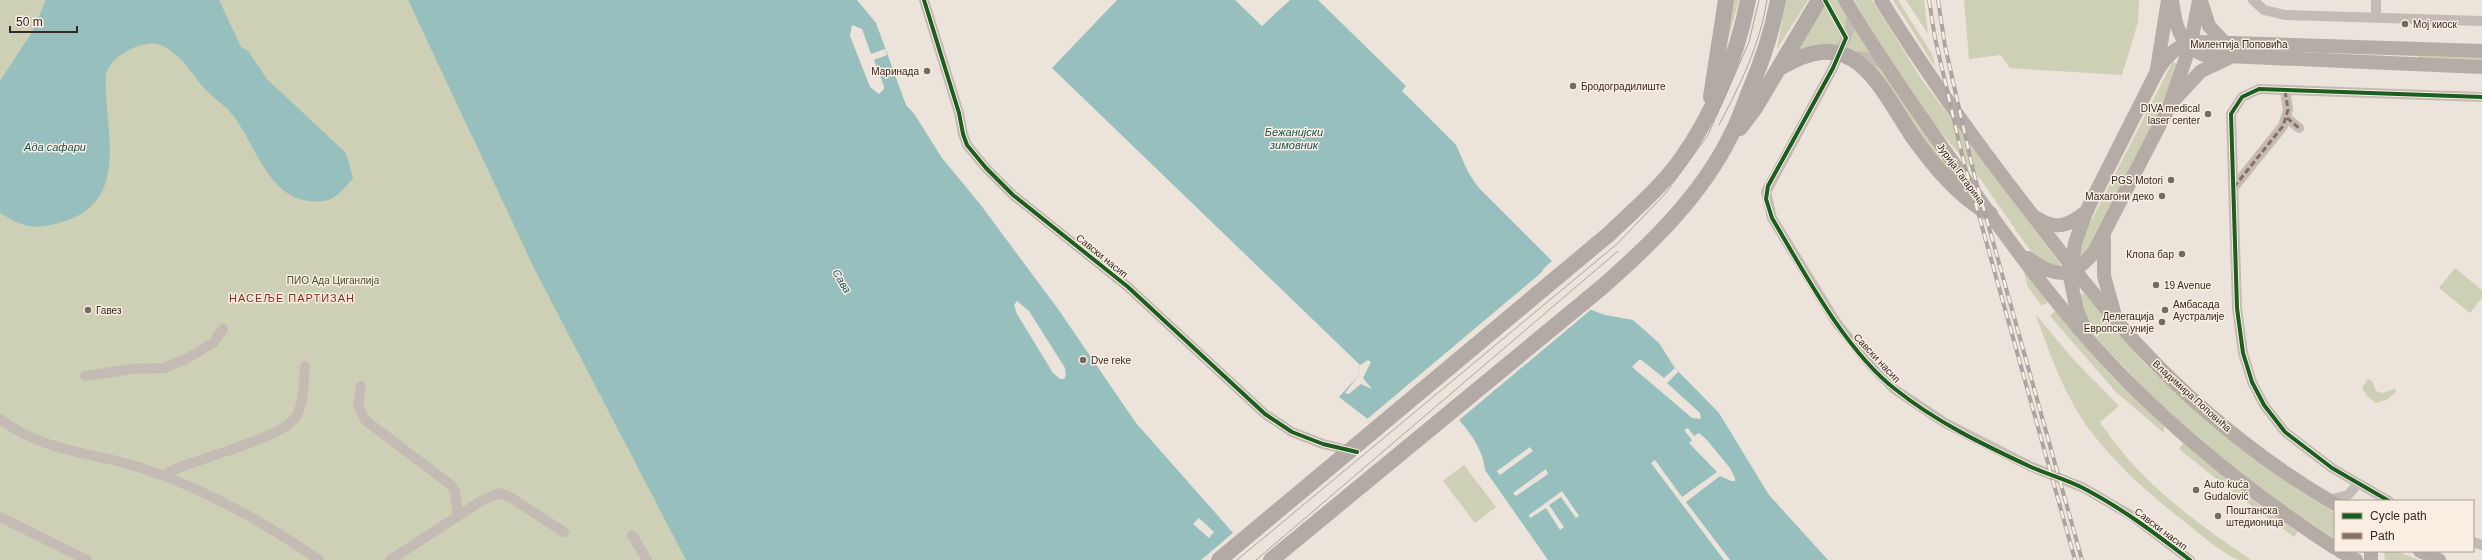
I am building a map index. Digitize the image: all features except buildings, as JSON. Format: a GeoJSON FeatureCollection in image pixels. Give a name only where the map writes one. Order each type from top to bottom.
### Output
{"type":"FeatureCollection","features":[{"type":"Feature","properties":{"kind":"main road"},"geometry":{"type":"LineString","coordinates":[[1709,111],[1726,0]]}},
{"type":"Feature","properties":{"kind":"main road"},"geometry":{"type":"LineString","coordinates":[[1219,560],[1609,234],[1644,202],[1679,162],[1709,111],[1731,60],[1748,0]]}},
{"type":"Feature","properties":{"kind":"main road"},"geometry":{"type":"LineString","coordinates":[[1730,137],[1764,56],[1778,0]]}},
{"type":"Feature","properties":{"kind":"main road"},"geometry":{"type":"LineString","coordinates":[[1271,560],[1633,259],[1688,200],[1730,137],[1755,108],[1781,67],[1819,0]]}},
{"type":"Feature","properties":{"kind":"main road","name":"Јурија Гагарина"},"geometry":{"type":"LineString","coordinates":[[1845,0],[1888,67],[1990,214],[2089,339]]}},
{"type":"Feature","properties":{"kind":"main road"},"geometry":{"type":"LineString","coordinates":[[1882,0],[1957,115],[2072,269]]}},
{"type":"Feature","properties":{"kind":"main road"},"geometry":{"type":"LineString","coordinates":[[2156,73],[2168,0]]}},
{"type":"Feature","properties":{"kind":"main road"},"geometry":{"type":"LineString","coordinates":[[2172,0],[2178,31],[2189,45]]}},
{"type":"Feature","properties":{"kind":"main road"},"geometry":{"type":"LineString","coordinates":[[2189,45],[2200,0]]}},
{"type":"Feature","properties":{"kind":"main road"},"geometry":{"type":"LineString","coordinates":[[2200,0],[2209,26],[2225,43]]}},
{"type":"Feature","properties":{"kind":"main road","name":"Милентија Поповића"},"geometry":{"type":"LineString","coordinates":[[2089,339],[2077,311],[2072,269],[2075,243],[2088,210],[2156,73],[2166,57],[2189,45],[2225,43],[2482,51]]}},
{"type":"Feature","properties":{"kind":"main road","name":"Милентија Поповића"},"geometry":{"type":"LineString","coordinates":[[2189,45],[2204,55],[2482,67]]}},
{"type":"Feature","properties":{"kind":"main road","name":"Милентија Поповића"},"geometry":{"type":"LineString","coordinates":[[2072,269],[2094,252],[2105,234],[2169,107],[2189,45]]}},
{"type":"Feature","properties":{"kind":"main road"},"geometry":{"type":"LineString","coordinates":[[1781,67],[1799,56],[1816,51],[1831,51],[1850,58],[1862,66],[1876,81],[1912,137],[1951,183],[1970,201],[1990,214]]}},
{"type":"Feature","properties":{"kind":"main road"},"geometry":{"type":"LineString","coordinates":[[2169,107],[2202,71],[2234,57]]}},
{"type":"Feature","properties":{"kind":"main road"},"geometry":{"type":"LineString","coordinates":[[2033,216],[2046,224],[2064,226],[2088,210]]}},
{"type":"Feature","properties":{"kind":"main road"},"geometry":{"type":"LineString","coordinates":[[2105,234],[2103,265],[2106,287],[2121,327]]}},
{"type":"Feature","properties":{"kind":"main road"},"geometry":{"type":"LineString","coordinates":[[2016,248],[2044,268],[2072,269]]}},
{"type":"Feature","properties":{"kind":"main road","name":"Владимира Поповића"},"geometry":{"type":"LineString","coordinates":[[2072,269],[2121,327],[2174,382],[2223,425],[2287,474],[2331,502]]}},
{"type":"Feature","properties":{"kind":"main road"},"geometry":{"type":"LineString","coordinates":[[2089,339],[2128,382],[2189,439],[2264,499],[2334,547]]}},
{"type":"Feature","properties":{"kind":"main road"},"geometry":{"type":"LineString","coordinates":[[2342,552],[2356,560]]}},
{"type":"Feature","properties":{"kind":"main road"},"geometry":{"type":"LineString","coordinates":[[2422,552],[2439,560]]}},
{"type":"Feature","properties":{"kind":"street","name":"Савски насип"},"geometry":{"type":"LineString","coordinates":[[924,0],[959,113],[967,146],[986,168],[1013,195],[1128,287],[1265,414],[1292,432],[1323,444],[1357,452]]}},
{"type":"Feature","properties":{"kind":"street"},"geometry":{"type":"LineString","coordinates":[[2253,0],[2264,10],[2277,14],[2482,21]]}},
{"type":"Feature","properties":{"kind":"street"},"geometry":{"type":"LineString","coordinates":[[2376,0],[2376,17]]}},
{"type":"Feature","properties":{"kind":"street","name":"Савски насип"},"geometry":{"type":"LineString","coordinates":[[1853,13],[1850,30],[1833,68],[1768,186],[1766,199],[1772,218],[1836,322],[1881,376],[1921,408],[1945,423],[2026,464],[2084,488],[2132,516],[2190,560]]}},
{"type":"Feature","properties":{"kind":"street"},"geometry":{"type":"LineString","coordinates":[[1833,68],[1845,60],[1857,56],[1869,57],[1888,67]]}},
{"type":"Feature","properties":{"kind":"street"},"geometry":{"type":"LineString","coordinates":[[2234,187],[2275,137],[2287,118],[2286,90]]}},
{"type":"Feature","properties":{"kind":"street"},"geometry":{"type":"LineString","coordinates":[[2387,500],[2357,486],[2315,456],[2285,432],[2272,417],[2256,390],[2243,353],[2237,308],[2234,187],[2230,119],[2236,104],[2252,91],[2286,90],[2482,97]]}},
{"type":"Feature","properties":{"kind":"street"},"geometry":{"type":"LineString","coordinates":[[2287,118],[2299,128]]}},
{"type":"Feature","properties":{"kind":"street"},"geometry":{"type":"LineString","coordinates":[[85,376],[132,369],[164,368],[186,359],[213,343],[223,329]]}},
{"type":"Feature","properties":{"kind":"street"},"geometry":{"type":"LineString","coordinates":[[164,476],[182,467],[274,434],[289,426],[297,416],[301,404],[305,366]]}},
{"type":"Feature","properties":{"kind":"street"},"geometry":{"type":"LineString","coordinates":[[361,386],[358,405],[365,420],[451,485],[455,491],[458,516]]}},
{"type":"Feature","properties":{"kind":"street"},"geometry":{"type":"LineString","coordinates":[[0,419],[45,445],[110,459],[164,476],[220,500],[319,560]]}},
{"type":"Feature","properties":{"kind":"street"},"geometry":{"type":"LineString","coordinates":[[2353,500],[2357,486]]}},
{"type":"Feature","properties":{"kind":"street"},"geometry":{"type":"LineString","coordinates":[[2336,500],[2348,495],[2357,486]]}},
{"type":"Feature","properties":{"kind":"street"},"geometry":{"type":"LineString","coordinates":[[390,560],[458,516],[499,493],[510,497],[564,532]]}},
{"type":"Feature","properties":{"kind":"street"},"geometry":{"type":"LineString","coordinates":[[0,517],[87,560]]}},
{"type":"Feature","properties":{"kind":"street"},"geometry":{"type":"LineString","coordinates":[[632,535],[646,560]]}},
{"type":"Feature","properties":{"kind":"green space","name":"ПИО Ада Циганлија"},"geometry":{"type":"Polygon","coordinates":[[[0,0],[496,0],[836,560],[0,560],[0,0]]]}},
{"type":"Feature","properties":{"kind":"green space"},"geometry":{"type":"Polygon","coordinates":[[[1730,0],[1739,0],[1727,43],[1730,0]]]}},
{"type":"Feature","properties":{"kind":"green space"},"geometry":{"type":"Polygon","coordinates":[[[1786,0],[1808,0],[1777,49],[1786,0]]]}},
{"type":"Feature","properties":{"kind":"green space"},"geometry":{"type":"Polygon","coordinates":[[[1828,0],[1840,0],[1849,17],[1837,47],[1795,53],[1828,0]]]}},
{"type":"Feature","properties":{"kind":"green space"},"geometry":{"type":"Polygon","coordinates":[[[1854,0],[1872,0],[1922,80],[2061,265],[2060,267],[2052,265],[2034,255],[1981,180],[1939,130],[1896,70],[1854,0]]]}},
{"type":"Feature","properties":{"kind":"green space"},"geometry":{"type":"Polygon","coordinates":[[[1893,0],[1898,0],[1933,56],[1935,67],[1893,0]]]}},
{"type":"Feature","properties":{"kind":"green space"},"geometry":{"type":"Polygon","coordinates":[[[1906,0],[1924,0],[1928,34],[1906,0]]]}},
{"type":"Feature","properties":{"kind":"green space"},"geometry":{"type":"Polygon","coordinates":[[[1964,0],[2139,0],[2138,22],[2122,75],[2010,68],[2001,55],[1969,59],[1964,0]]]}},
{"type":"Feature","properties":{"kind":"green space"},"geometry":{"type":"Polygon","coordinates":[[[1856,24],[1878,58],[1850,53],[1846,48],[1856,24]]]}},
{"type":"Feature","properties":{"kind":"green space"},"geometry":{"type":"Polygon","coordinates":[[[2418,56],[2482,58],[2482,62],[2418,60],[2418,56]]]}},
{"type":"Feature","properties":{"kind":"green space"},"geometry":{"type":"Polygon","coordinates":[[[1865,61],[1885,70],[1963,188],[1930,151],[1865,61]]]}},
{"type":"Feature","properties":{"kind":"green space"},"geometry":{"type":"Polygon","coordinates":[[[2173,61],[2179,66],[2169,92],[2094,242],[2080,257],[2080,249],[2089,225],[2173,61]]]}},
{"type":"Feature","properties":{"kind":"green space"},"geometry":{"type":"Polygon","coordinates":[[[2023,268],[2048,301],[2046,304],[2041,305],[2028,287],[2023,268]]]}},
{"type":"Feature","properties":{"kind":"green space"},"geometry":{"type":"Polygon","coordinates":[[[2455,268],[2482,290],[2482,298],[2470,313],[2439,288],[2455,268]]]}},
{"type":"Feature","properties":{"kind":"green space"},"geometry":{"type":"Polygon","coordinates":[[[2084,293],[2146,365],[2185,401],[2297,489],[2334,512],[2334,538],[2251,480],[2198,438],[2172,415],[2147,391],[2094,334],[2084,316],[2078,297],[2084,293]]]}},
{"type":"Feature","properties":{"kind":"green space"},"geometry":{"type":"Polygon","coordinates":[[[2056,310],[2109,373],[2164,426],[2164,433],[2116,392],[2050,316],[2056,310]]]}},
{"type":"Feature","properties":{"kind":"green space"},"geometry":{"type":"Polygon","coordinates":[[[2036,315],[2073,359],[2119,406],[2100,422],[2133,464],[2150,482],[2188,515],[2251,560],[2239,560],[2222,551],[2207,540],[2141,485],[2106,450],[2076,410],[2068,395],[2036,315]]]}},
{"type":"Feature","properties":{"kind":"green space"},"geometry":{"type":"Polygon","coordinates":[[[2368,379],[2372,381],[2376,391],[2382,393],[2395,389],[2396,392],[2386,400],[2376,403],[2368,397],[2362,388],[2368,379]]]}},
{"type":"Feature","properties":{"kind":"green space"},"geometry":{"type":"Polygon","coordinates":[[[2183,443],[2242,492],[2298,532],[2294,537],[2238,496],[2179,449],[2183,443]]]}},
{"type":"Feature","properties":{"kind":"green space"},"geometry":{"type":"Polygon","coordinates":[[[1464,465],[1496,507],[1475,523],[1443,481],[1464,465]]]}},
{"type":"Feature","properties":{"kind":"green space"},"geometry":{"type":"Polygon","coordinates":[[[2384,552],[2399,552],[2419,560],[2385,560],[2384,552]]]}},
{"type":"Feature","properties":{"kind":"water","name":"Ада сафари"},"geometry":{"type":"Polygon","coordinates":[[[46,0],[219,0],[241,47],[248,51],[267,79],[346,153],[353,178],[343,190],[329,200],[316,202],[308,201],[295,197],[284,190],[265,170],[234,117],[202,86],[182,60],[162,45],[145,44],[119,56],[108,69],[106,76],[106,96],[110,161],[106,180],[98,198],[84,212],[52,225],[37,227],[23,225],[0,213],[0,81],[32,32],[46,0]]]}},
{"type":"Feature","properties":{"kind":"water","name":"Сава"},"geometry":{"type":"Polygon","coordinates":[[[408,0],[857,0],[876,23],[906,105],[915,115],[942,158],[980,204],[1058,309],[1136,423],[1257,560],[686,560],[535,270],[408,0]]]}},
{"type":"Feature","properties":{"kind":"water","name":"Бежанијски зимовник"},"geometry":{"type":"Polygon","coordinates":[[[1117,0],[1235,0],[1262,26],[1290,0],[1318,0],[1406,86],[1402,91],[1456,145],[1468,172],[1478,187],[1552,261],[1543,269],[1539,284],[1546,293],[1605,315],[1633,320],[1659,343],[1675,368],[1719,413],[1769,495],[1828,560],[1548,560],[1485,470],[1479,448],[1465,426],[1430,392],[1373,423],[1339,397],[1358,376],[1360,365],[1052,68],[1117,0]]]}},
{"type":"Feature","properties":{"kind":"pier"},"geometry":{"type":"Polygon","coordinates":[[[852,25],[862,29],[871,54],[885,49],[887,55],[874,60],[884,86],[884,89],[879,94],[870,87],[850,36],[852,25]]]}},
{"type":"Feature","properties":{"kind":"pier"},"geometry":{"type":"Polygon","coordinates":[[[1548,267],[1541,284],[1547,291],[1593,308],[1458,421],[1452,412],[1429,394],[1372,425],[1366,420],[1548,267]]]}},
{"type":"Feature","properties":{"kind":"pier"},"geometry":{"type":"Polygon","coordinates":[[[1017,301],[1029,311],[1065,368],[1066,375],[1064,379],[1060,379],[1053,373],[1017,314],[1014,305],[1017,301]]]}},
{"type":"Feature","properties":{"kind":"pier"},"geometry":{"type":"Polygon","coordinates":[[[1640,359],[1664,378],[1675,368],[1678,372],[1667,383],[1700,413],[1701,419],[1692,418],[1632,367],[1640,359]]]}},
{"type":"Feature","properties":{"kind":"pier"},"geometry":{"type":"Polygon","coordinates":[[[1368,360],[1371,362],[1363,378],[1372,389],[1361,384],[1349,394],[1345,393],[1358,376],[1360,365],[1368,360]]]}},
{"type":"Feature","properties":{"kind":"pier"},"geometry":{"type":"Polygon","coordinates":[[[1688,428],[1694,436],[1699,433],[1706,439],[1730,468],[1735,478],[1735,481],[1731,481],[1720,476],[1686,502],[1730,560],[1724,560],[1651,463],[1655,460],[1682,497],[1717,472],[1689,443],[1692,440],[1684,430],[1688,428]]]}},
{"type":"Feature","properties":{"kind":"pier"},"geometry":{"type":"Polygon","coordinates":[[[1530,447],[1533,451],[1500,475],[1497,471],[1530,447]]]}},
{"type":"Feature","properties":{"kind":"pier"},"geometry":{"type":"Polygon","coordinates":[[[1546,469],[1548,474],[1516,496],[1513,493],[1546,469]]]}},
{"type":"Feature","properties":{"kind":"pier"},"geometry":{"type":"Polygon","coordinates":[[[1562,491],[1579,516],[1576,518],[1561,497],[1549,505],[1564,527],[1560,530],[1546,508],[1530,518],[1529,515],[1562,491]]]}},
{"type":"Feature","properties":{"kind":"pier"},"geometry":{"type":"Polygon","coordinates":[[[1199,518],[1214,532],[1209,538],[1193,524],[1199,518]]]}},
{"type":"Feature","properties":{"kind":"pier"},"geometry":{"type":"Polygon","coordinates":[[[1234,532],[1259,560],[1201,560],[1234,532]]]}},
{"type":"Feature","properties":{"kind":"tram line"},"geometry":{"type":"LineString","coordinates":[[1237,560],[1617,244],[1665,194],[1708,135],[1749,42],[1759,0]]}},
{"type":"Feature","properties":{"kind":"tram line"},"geometry":{"type":"LineString","coordinates":[[1719,125],[1742,80],[1754,49],[1760,33],[1767,0]]}},
{"type":"Feature","properties":{"kind":"tram line"},"geometry":{"type":"LineString","coordinates":[[1256,560],[1618,251]]}},
{"type":"Feature","properties":{"kind":"railway"},"geometry":{"type":"LineString","coordinates":[[1929,0],[1935,38],[1962,155],[2075,560]]}},
{"type":"Feature","properties":{"kind":"railway"},"geometry":{"type":"LineString","coordinates":[[1938,0],[1945,46],[1973,170],[2082,560]]}},
{"type":"Feature","properties":{"kind":"marked path"},"geometry":{"type":"LineString","coordinates":[[2234,187],[2283,126],[2288,110],[2285,90]]}},
{"type":"Feature","properties":{"kind":"marked path"},"geometry":{"type":"LineString","coordinates":[[2287,118],[2299,128]]}},
{"type":"Feature","properties":{"kind":"cycle path"},"geometry":{"type":"LineString","coordinates":[[924,0],[959,113],[963,134],[967,145],[986,168],[1013,195],[1128,287],[1265,414],[1292,432],[1323,444],[1357,452]]}},
{"type":"Feature","properties":{"kind":"cycle path"},"geometry":{"type":"LineString","coordinates":[[1825,0],[1846,38],[1833,68],[1768,186],[1766,199],[1772,218],[1812,286],[1859,353],[1877,373],[1911,401],[1927,412],[1978,441],[2031,467],[2079,486],[2099,497],[2139,522],[2190,560]]}},
{"type":"Feature","properties":{"kind":"cycle path"},"geometry":{"type":"LineString","coordinates":[[2387,500],[2332,468],[2285,432],[2264,405],[2252,382],[2243,353],[2237,308],[2231,114],[2242,97],[2259,89],[2482,97]]}},
{"type":"Feature","properties":{"kind":"place","name":"Мој киоск"},"geometry":{"type":"Point","coordinates":[2405,24]}},
{"type":"Feature","properties":{"kind":"place","name":"Маринада"},"geometry":{"type":"Point","coordinates":[927,71]}},
{"type":"Feature","properties":{"kind":"place","name":"Бродоградилиште"},"geometry":{"type":"Point","coordinates":[1573,86]}},
{"type":"Feature","properties":{"kind":"place","name":"DIVA medical laser center"},"geometry":{"type":"Point","coordinates":[2208,114]}},
{"type":"Feature","properties":{"kind":"place","name":"PGS Motori"},"geometry":{"type":"Point","coordinates":[2171,180]}},
{"type":"Feature","properties":{"kind":"place","name":"Махагони деко"},"geometry":{"type":"Point","coordinates":[2162,196]}},
{"type":"Feature","properties":{"kind":"place","name":"Клопа бар"},"geometry":{"type":"Point","coordinates":[2182,254]}},
{"type":"Feature","properties":{"kind":"place","name":"19 Avenue"},"geometry":{"type":"Point","coordinates":[2156,285]}},
{"type":"Feature","properties":{"kind":"place","name":"Гавез"},"geometry":{"type":"Point","coordinates":[88,310]}},
{"type":"Feature","properties":{"kind":"place","name":"Амбасада Аустралије"},"geometry":{"type":"Point","coordinates":[2165,310]}},
{"type":"Feature","properties":{"kind":"place","name":"Делегација Европске уније"},"geometry":{"type":"Point","coordinates":[2162,322]}},
{"type":"Feature","properties":{"kind":"place","name":"Dve reke"},"geometry":{"type":"Point","coordinates":[1083,360]}},
{"type":"Feature","properties":{"kind":"place","name":"Auto kuća Gudalović"},"geometry":{"type":"Point","coordinates":[2196,490]}},
{"type":"Feature","properties":{"kind":"place","name":"Поштанска штедионица"},"geometry":{"type":"Point","coordinates":[2218,516]}},
{"type":"Feature","properties":{"kind":"district","name":"НАСЕЉЕ ПАРТИЗАН"},"geometry":{"type":"Point","coordinates":[292,298]}}]}
